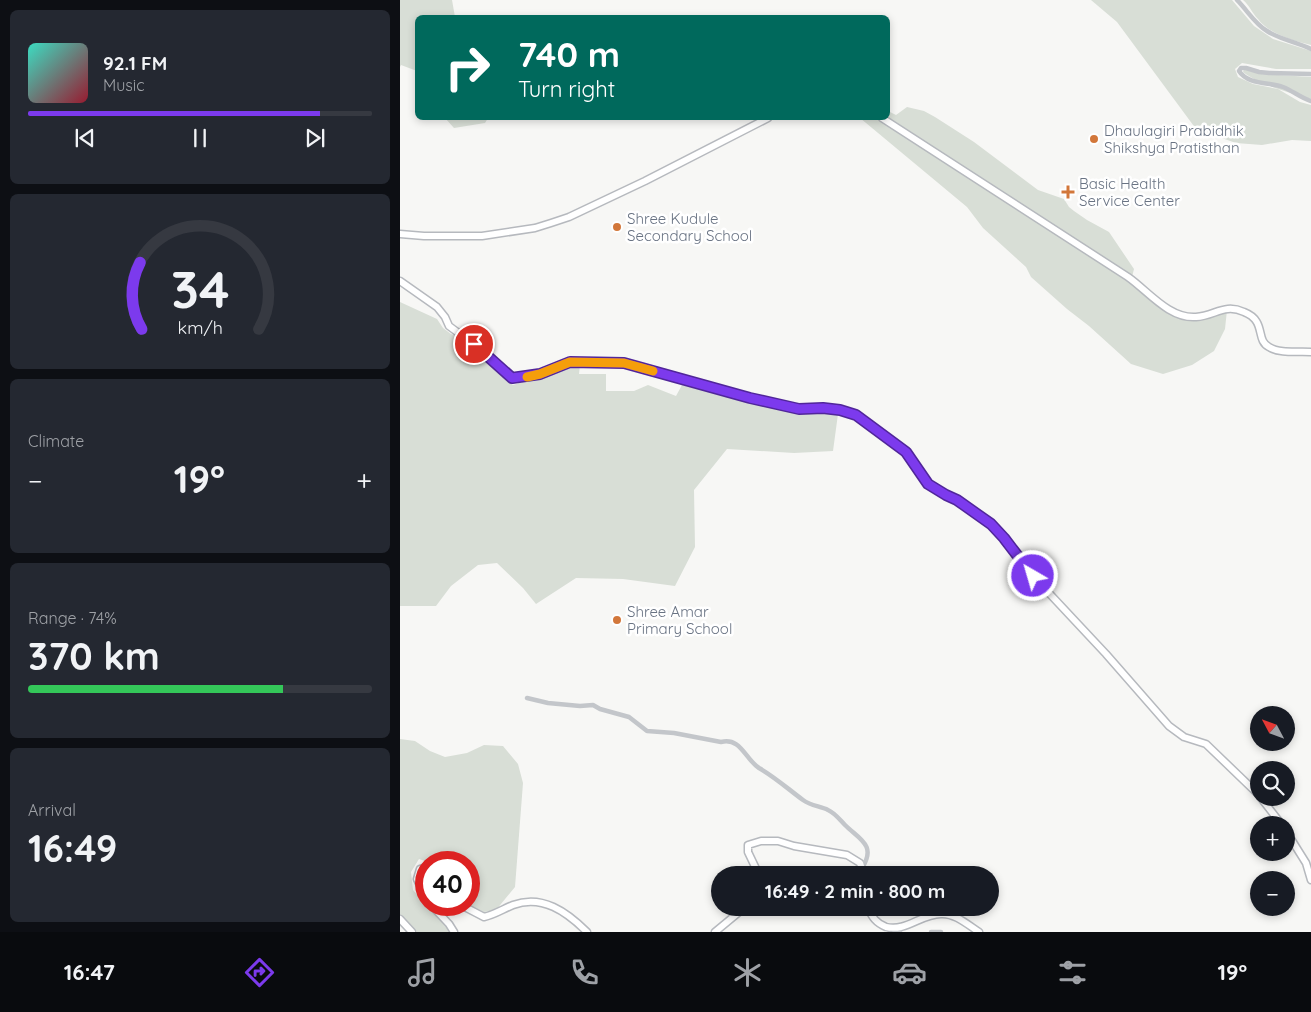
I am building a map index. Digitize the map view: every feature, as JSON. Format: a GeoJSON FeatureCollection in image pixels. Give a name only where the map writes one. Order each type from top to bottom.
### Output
{"type":"FeatureCollection","features":[{"type":"Feature","properties":{"kind":"street"},"geometry":{"type":"LineString","coordinates":[[1237,0],[1260,26],[1267,31],[1287,41],[1311,49]]}},
{"type":"Feature","properties":{"kind":"street"},"geometry":{"type":"LineString","coordinates":[[1311,74],[1258,72],[1246,68],[1240,68],[1239,71],[1252,80],[1284,87],[1301,98],[1311,101]]}},
{"type":"Feature","properties":{"kind":"street"},"geometry":{"type":"LineString","coordinates":[[400,234],[482,236],[535,228],[552,223],[576,214],[645,181],[764,120]]}},
{"type":"Feature","properties":{"kind":"street"},"geometry":{"type":"LineString","coordinates":[[885,120],[1128,277],[1154,299],[1176,313],[1195,318],[1225,308],[1234,308],[1253,316],[1257,320],[1260,325],[1262,338],[1268,347],[1279,351],[1311,352]]}},
{"type":"Feature","properties":{"kind":"street"},"geometry":{"type":"LineString","coordinates":[[888,120],[894,125]]}},
{"type":"Feature","properties":{"kind":"street"},"geometry":{"type":"LineString","coordinates":[[400,281],[437,307],[445,316],[449,326],[480,349],[512,378],[540,374],[570,362],[624,363],[750,398],[799,409],[823,408],[840,410],[856,415],[906,452],[928,484],[957,500],[991,524],[1033,576],[1106,654],[1169,726],[1184,737],[1206,744],[1250,786]]}},
{"type":"Feature","properties":{"kind":"street"},"geometry":{"type":"LineString","coordinates":[[527,698],[548,703],[580,706],[593,705],[629,718],[647,731],[674,733],[721,742],[734,741],[756,766],[774,777],[804,801],[830,811],[847,828],[856,833],[867,846],[868,852],[865,866]]}},
{"type":"Feature","properties":{"kind":"street"},"geometry":{"type":"LineString","coordinates":[[1268,806],[1275,816]]}},
{"type":"Feature","properties":{"kind":"street"},"geometry":{"type":"LineString","coordinates":[[755,866],[747,848],[751,843],[761,841],[778,841],[794,846],[847,855],[856,860],[860,866]]}},
{"type":"Feature","properties":{"kind":"street"},"geometry":{"type":"LineString","coordinates":[[1295,845],[1306,862],[1311,880]]}},
{"type":"Feature","properties":{"kind":"street"},"geometry":{"type":"LineString","coordinates":[[480,915],[484,917],[521,903],[545,904],[556,907],[566,913],[587,932]]}},
{"type":"Feature","properties":{"kind":"street"},"geometry":{"type":"LineString","coordinates":[[872,916],[880,925],[897,931],[934,915],[944,914],[950,915],[979,932]]}},
{"type":"Feature","properties":{"kind":"street"},"geometry":{"type":"LineString","coordinates":[[441,916],[454,932]]}},
{"type":"Feature","properties":{"kind":"street"},"geometry":{"type":"LineString","coordinates":[[715,932],[734,916]]}},
{"type":"Feature","properties":{"kind":"street"},"geometry":{"type":"LineString","coordinates":[[400,919],[412,932]]}},
{"type":"Feature","properties":{"kind":"street"},"geometry":{"type":"LineString","coordinates":[[931,932],[941,932]]}},
{"type":"Feature","properties":{"kind":"shaded area"},"geometry":{"type":"Polygon","coordinates":[[[400,0],[452,0],[455,15],[415,15],[415,70],[401,65],[400,67],[400,0]]]}},
{"type":"Feature","properties":{"kind":"shaded area"},"geometry":{"type":"Polygon","coordinates":[[[1091,0],[1232,0],[1254,26],[1273,39],[1311,51],[1311,69],[1276,69],[1242,63],[1235,69],[1238,77],[1253,84],[1278,89],[1300,102],[1311,105],[1311,141],[1292,140],[1262,145],[1236,143],[1196,129],[1117,22],[1091,0]]]}},
{"type":"Feature","properties":{"kind":"shaded area"},"geometry":{"type":"Polygon","coordinates":[[[1243,0],[1311,0],[1311,45],[1275,33],[1256,17],[1243,0]]]}},
{"type":"Feature","properties":{"kind":"shaded area"},"geometry":{"type":"Polygon","coordinates":[[[1244,69],[1261,74],[1311,77],[1311,99],[1258,81],[1243,72],[1244,69]]]}},
{"type":"Feature","properties":{"kind":"shaded area"},"geometry":{"type":"Polygon","coordinates":[[[907,107],[924,111],[974,142],[1038,190],[1064,199],[1074,211],[1109,232],[1134,269],[1131,281],[1156,304],[1193,320],[1205,319],[1227,310],[1225,329],[1214,351],[1192,365],[1163,374],[1131,364],[1031,277],[1026,267],[983,228],[967,207],[862,120],[890,120],[890,112],[896,115],[907,107]]]}},
{"type":"Feature","properties":{"kind":"shaded area"},"geometry":{"type":"Polygon","coordinates":[[[447,120],[487,120],[485,123],[454,128],[447,120]]]}},
{"type":"Feature","properties":{"kind":"shaded area"},"geometry":{"type":"Polygon","coordinates":[[[400,302],[437,319],[443,328],[451,334],[466,340],[477,349],[501,376],[513,385],[580,365],[579,374],[606,374],[606,391],[634,391],[648,385],[676,396],[682,385],[744,401],[794,410],[838,414],[833,451],[794,453],[727,449],[694,490],[695,547],[675,586],[623,579],[576,578],[536,604],[523,588],[497,563],[478,565],[451,586],[436,606],[400,606],[400,302]]]}},
{"type":"Feature","properties":{"kind":"shaded area"},"geometry":{"type":"Polygon","coordinates":[[[400,739],[415,741],[430,751],[445,757],[467,753],[484,745],[503,746],[518,764],[523,783],[515,887],[496,910],[484,912],[480,910],[480,851],[415,851],[415,866],[411,872],[413,890],[415,892],[415,916],[437,916],[450,932],[417,932],[400,915],[400,739]]]}},
{"type":"Feature","properties":{"kind":"slow traffic"},"geometry":{"type":"LineString","coordinates":[[527,377],[570,362],[624,363],[653,371]]}},
{"type":"Feature","properties":{"kind":"place","name":"Dhaulagiri Prabidhik Shikshya Pratisthan"},"geometry":{"type":"Point","coordinates":[1094,139]}},
{"type":"Feature","properties":{"kind":"place","name":"Basic Health Service Center"},"geometry":{"type":"Point","coordinates":[1068,192]}},
{"type":"Feature","properties":{"kind":"place","name":"Shree Kudule Secondary School"},"geometry":{"type":"Point","coordinates":[617,227]}},
{"type":"Feature","properties":{"kind":"place","name":"Shree Amar Primary School"},"geometry":{"type":"Point","coordinates":[617,620]}},
{"type":"Feature","properties":{"kind":"route"},"geometry":{"type":"LineString","coordinates":[[474,344],[512,378],[540,374],[570,362],[624,363],[705,387],[799,409],[823,408],[840,410],[856,415],[906,452],[928,484],[957,500],[991,524],[1033,576]]}}]}
